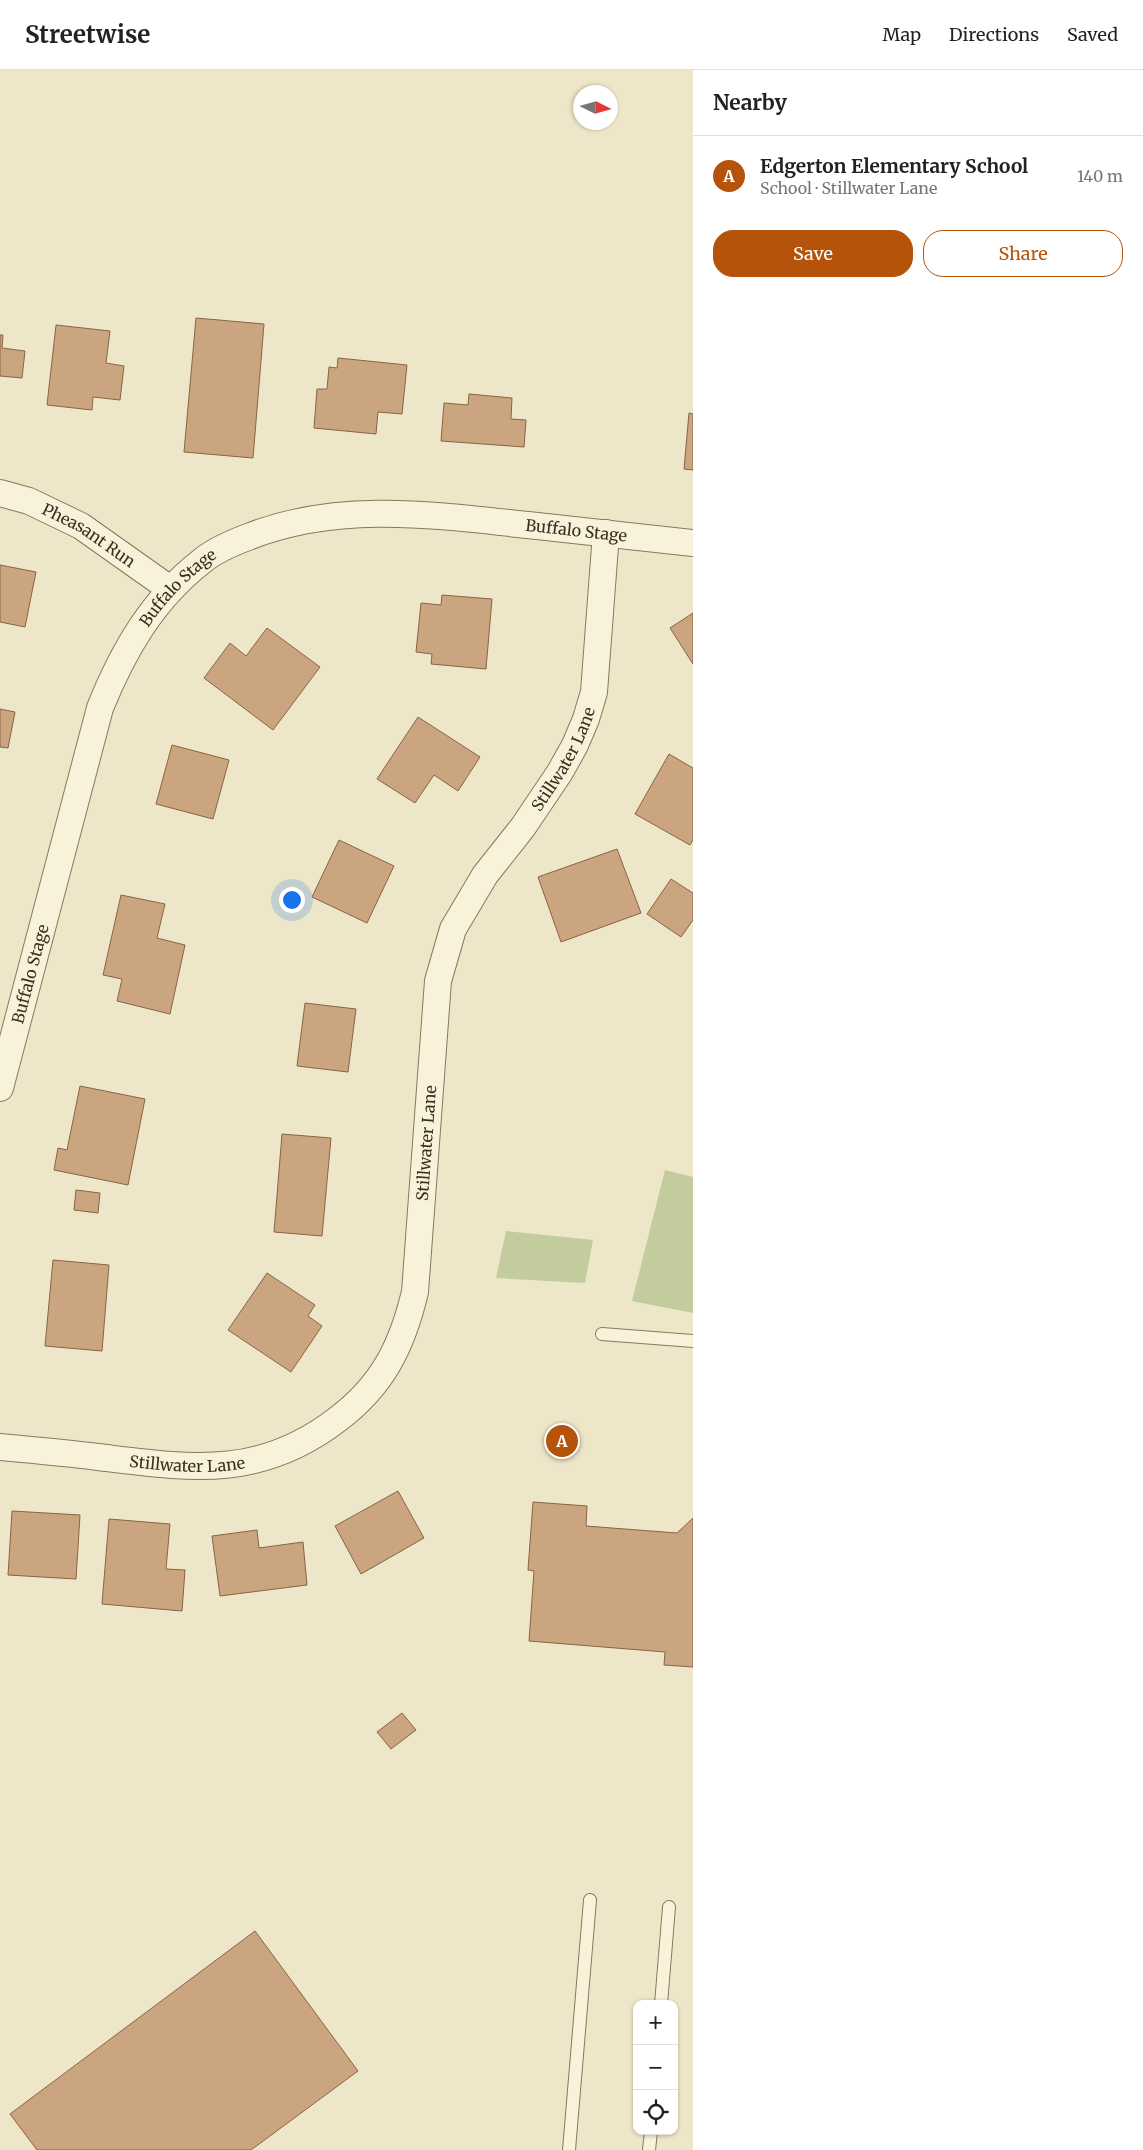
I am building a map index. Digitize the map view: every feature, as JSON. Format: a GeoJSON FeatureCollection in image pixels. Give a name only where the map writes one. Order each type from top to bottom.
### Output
{"type":"FeatureCollection","features":[{"type":"Feature","properties":{"kind":"street","name":"Pheasant Run"},"geometry":{"type":"LineString","coordinates":[[0,493],[29,501],[81,526],[170,589]]}},
{"type":"Feature","properties":{"kind":"street","name":"Buffalo Stage"},"geometry":{"type":"LineString","coordinates":[[0,1088],[100,708],[114,672],[132,638],[170,589],[203,560],[232,543],[264,530],[332,516],[368,513],[420,514],[693,542]]}},
{"type":"Feature","properties":{"kind":"street","name":"Stillwater Lane"},"geometry":{"type":"LineString","coordinates":[[0,1447],[190,1466],[232,1465],[264,1459],[294,1448],[322,1432],[348,1412],[372,1387],[392,1359],[406,1327],[415,1292],[438,981],[453,929],[485,875],[522,827],[560,772],[575,746],[586,719],[594,692],[606,533]]}},
{"type":"Feature","properties":{"kind":"lane"},"geometry":{"type":"LineString","coordinates":[[602,1334],[693,1341]]}},
{"type":"Feature","properties":{"kind":"lane"},"geometry":{"type":"LineString","coordinates":[[569,2150],[590,1900]]}},
{"type":"Feature","properties":{"kind":"lane"},"geometry":{"type":"LineString","coordinates":[[661,2000],[669,1907]]}},
{"type":"Feature","properties":{"kind":"lane"},"geometry":{"type":"LineString","coordinates":[[649,2150],[651,2135]]}},
{"type":"Feature","properties":{"kind":"green space"},"geometry":{"type":"Polygon","coordinates":[[[665,1170],[693,1177],[693,1313],[632,1301],[665,1170]]]}},
{"type":"Feature","properties":{"kind":"green space"},"geometry":{"type":"Polygon","coordinates":[[[506,1231],[593,1240],[585,1283],[496,1278],[506,1231]]]}},
{"type":"Feature","properties":{"kind":"building"},"geometry":{"type":"Polygon","coordinates":[[[196,318],[264,324],[253,458],[184,452],[196,318]]]}},
{"type":"Feature","properties":{"kind":"building"},"geometry":{"type":"Polygon","coordinates":[[[56,325],[110,331],[106,363],[124,366],[120,400],[93,397],[92,410],[47,405],[56,325]]]}},
{"type":"Feature","properties":{"kind":"building"},"geometry":{"type":"Polygon","coordinates":[[[0,335],[3,335],[2,348],[25,351],[22,378],[0,376],[0,335]]]}},
{"type":"Feature","properties":{"kind":"building"},"geometry":{"type":"Polygon","coordinates":[[[338,358],[407,365],[402,414],[378,412],[376,434],[314,428],[317,389],[327,389],[329,367],[337,368],[338,358]]]}},
{"type":"Feature","properties":{"kind":"building"},"geometry":{"type":"Polygon","coordinates":[[[469,394],[512,398],[511,419],[526,420],[524,447],[441,441],[444,403],[468,405],[469,394]]]}},
{"type":"Feature","properties":{"kind":"building"},"geometry":{"type":"Polygon","coordinates":[[[689,413],[693,414],[693,470],[684,469],[689,413]]]}},
{"type":"Feature","properties":{"kind":"building"},"geometry":{"type":"Polygon","coordinates":[[[0,565],[36,572],[25,627],[0,622],[0,565]]]}},
{"type":"Feature","properties":{"kind":"building"},"geometry":{"type":"Polygon","coordinates":[[[442,595],[492,599],[486,669],[431,664],[432,654],[416,652],[421,603],[441,605],[442,595]]]}},
{"type":"Feature","properties":{"kind":"building"},"geometry":{"type":"Polygon","coordinates":[[[693,613],[693,664],[670,628],[693,613]]]}},
{"type":"Feature","properties":{"kind":"building"},"geometry":{"type":"Polygon","coordinates":[[[267,628],[320,667],[273,730],[204,678],[230,643],[246,656],[267,628]]]}},
{"type":"Feature","properties":{"kind":"building"},"geometry":{"type":"Polygon","coordinates":[[[0,709],[15,712],[8,748],[0,747],[0,709]]]}},
{"type":"Feature","properties":{"kind":"building"},"geometry":{"type":"Polygon","coordinates":[[[418,717],[480,757],[458,791],[434,775],[415,803],[377,779],[418,717]]]}},
{"type":"Feature","properties":{"kind":"building"},"geometry":{"type":"Polygon","coordinates":[[[172,745],[229,760],[213,819],[156,804],[172,745]]]}},
{"type":"Feature","properties":{"kind":"building"},"geometry":{"type":"Polygon","coordinates":[[[669,754],[693,768],[693,840],[690,845],[635,814],[669,754]]]}},
{"type":"Feature","properties":{"kind":"building"},"geometry":{"type":"Polygon","coordinates":[[[339,840],[394,866],[367,923],[312,897],[339,840]]]}},
{"type":"Feature","properties":{"kind":"building"},"geometry":{"type":"Polygon","coordinates":[[[617,849],[641,913],[561,942],[538,877],[617,849]]]}},
{"type":"Feature","properties":{"kind":"building"},"geometry":{"type":"Polygon","coordinates":[[[671,879],[693,893],[693,920],[681,937],[647,914],[671,879]]]}},
{"type":"Feature","properties":{"kind":"building"},"geometry":{"type":"Polygon","coordinates":[[[121,895],[165,904],[157,938],[185,945],[170,1014],[117,1001],[122,979],[103,975],[121,895]]]}},
{"type":"Feature","properties":{"kind":"building"},"geometry":{"type":"Polygon","coordinates":[[[305,1003],[356,1009],[348,1072],[297,1066],[305,1003]]]}},
{"type":"Feature","properties":{"kind":"building"},"geometry":{"type":"Polygon","coordinates":[[[80,1086],[145,1099],[128,1185],[54,1170],[58,1148],[67,1150],[80,1086]]]}},
{"type":"Feature","properties":{"kind":"building"},"geometry":{"type":"Polygon","coordinates":[[[282,1134],[331,1138],[322,1236],[274,1232],[282,1134]]]}},
{"type":"Feature","properties":{"kind":"building"},"geometry":{"type":"Polygon","coordinates":[[[76,1190],[100,1193],[98,1213],[74,1210],[76,1190]]]}},
{"type":"Feature","properties":{"kind":"building"},"geometry":{"type":"Polygon","coordinates":[[[53,1260],[109,1265],[102,1351],[45,1346],[53,1260]]]}},
{"type":"Feature","properties":{"kind":"building"},"geometry":{"type":"Polygon","coordinates":[[[267,1273],[315,1305],[308,1316],[322,1326],[291,1372],[228,1330],[267,1273]]]}},
{"type":"Feature","properties":{"kind":"building"},"geometry":{"type":"Polygon","coordinates":[[[398,1491],[424,1538],[361,1574],[335,1526],[398,1491]]]}},
{"type":"Feature","properties":{"kind":"building"},"geometry":{"type":"Polygon","coordinates":[[[533,1502],[587,1506],[586,1526],[677,1533],[693,1518],[693,1667],[664,1665],[665,1652],[529,1641],[534,1571],[528,1570],[533,1502]]]}},
{"type":"Feature","properties":{"kind":"building"},"geometry":{"type":"Polygon","coordinates":[[[12,1511],[80,1515],[76,1579],[8,1575],[12,1511]]]}},
{"type":"Feature","properties":{"kind":"building"},"geometry":{"type":"Polygon","coordinates":[[[109,1519],[170,1524],[166,1569],[185,1570],[182,1611],[102,1604],[109,1519]]]}},
{"type":"Feature","properties":{"kind":"building"},"geometry":{"type":"Polygon","coordinates":[[[257,1530],[259,1548],[303,1542],[307,1585],[220,1596],[212,1536],[257,1530]]]}},
{"type":"Feature","properties":{"kind":"building"},"geometry":{"type":"Polygon","coordinates":[[[402,1713],[416,1730],[391,1749],[377,1732],[402,1713]]]}},
{"type":"Feature","properties":{"kind":"building"},"geometry":{"type":"Polygon","coordinates":[[[255,1931],[358,2071],[251,2150],[37,2150],[10,2114],[255,1931]]]}},
{"type":"Feature","properties":{"kind":"place","name":"Edgerton Elementary School"},"geometry":{"type":"Point","coordinates":[562,1441]}}]}
